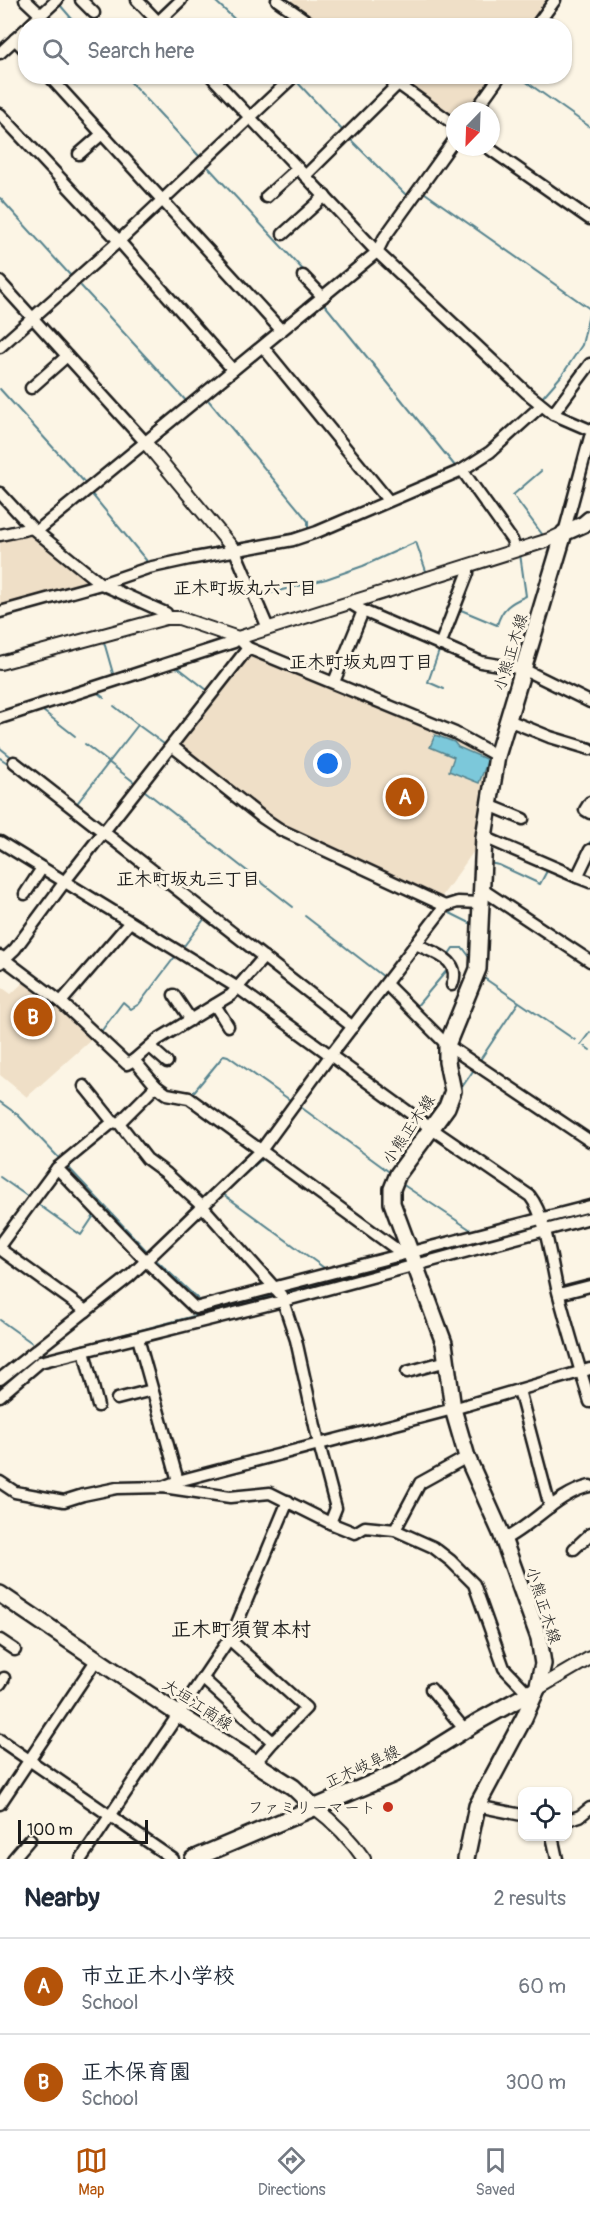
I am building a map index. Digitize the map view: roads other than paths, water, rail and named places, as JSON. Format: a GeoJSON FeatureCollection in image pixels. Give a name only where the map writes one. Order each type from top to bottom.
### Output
{"type":"FeatureCollection","features":[{"type":"Feature","properties":{"kind":"main road"},"geometry":{"type":"LineString","coordinates":[[564,533],[588,524]]}},
{"type":"Feature","properties":{"kind":"main road","name":"小熊正木線"},"geometry":{"type":"LineString","coordinates":[[465,1859],[477,1806],[533,1691],[543,1664],[539,1638],[503,1540],[467,1457],[453,1410],[444,1343],[392,1203],[392,1189],[398,1174],[447,1107],[453,1090],[447,1062],[447,1045],[478,969],[484,837],[497,756],[564,533]]}},
{"type":"Feature","properties":{"kind":"main road","name":"大垣江南線"},"geometry":{"type":"LineString","coordinates":[[0,1593],[178,1714],[293,1787],[314,1807]]}},
{"type":"Feature","properties":{"kind":"main road","name":"正木岐阜線"},"geometry":{"type":"LineString","coordinates":[[193,1859],[222,1853],[314,1807],[394,1774],[533,1691]]}},
{"type":"Feature","properties":{"kind":"street"},"geometry":{"type":"LineString","coordinates":[[25,0],[40,15]]}},
{"type":"Feature","properties":{"kind":"street"},"geometry":{"type":"LineString","coordinates":[[37,18],[57,0]]}},
{"type":"Feature","properties":{"kind":"street"},"geometry":{"type":"LineString","coordinates":[[81,0],[94,13]]}},
{"type":"Feature","properties":{"kind":"street"},"geometry":{"type":"LineString","coordinates":[[137,0],[154,18]]}},
{"type":"Feature","properties":{"kind":"street"},"geometry":{"type":"LineString","coordinates":[[165,18],[180,0]]}},
{"type":"Feature","properties":{"kind":"street"},"geometry":{"type":"LineString","coordinates":[[277,0],[303,18]]}},
{"type":"Feature","properties":{"kind":"street"},"geometry":{"type":"LineString","coordinates":[[542,18],[555,0]]}},
{"type":"Feature","properties":{"kind":"street"},"geometry":{"type":"LineString","coordinates":[[0,53],[18,36]]}},
{"type":"Feature","properties":{"kind":"street"},"geometry":{"type":"LineString","coordinates":[[15,39],[18,42]]}},
{"type":"Feature","properties":{"kind":"street"},"geometry":{"type":"LineString","coordinates":[[56,84],[281,330]]}},
{"type":"Feature","properties":{"kind":"street"},"geometry":{"type":"LineString","coordinates":[[219,84],[377,252],[541,406],[553,414],[590,430]]}},
{"type":"Feature","properties":{"kind":"street"},"geometry":{"type":"LineString","coordinates":[[0,347],[163,201],[286,84]]}},
{"type":"Feature","properties":{"kind":"street"},"geometry":{"type":"LineString","coordinates":[[266,197],[301,172],[398,84],[446,119]]}},
{"type":"Feature","properties":{"kind":"street"},"geometry":{"type":"LineString","coordinates":[[481,102],[494,84]]}},
{"type":"Feature","properties":{"kind":"street"},"geometry":{"type":"LineString","coordinates":[[0,114],[119,241],[233,370]]}},
{"type":"Feature","properties":{"kind":"street"},"geometry":{"type":"LineString","coordinates":[[79,154],[102,134]]}},
{"type":"Feature","properties":{"kind":"street"},"geometry":{"type":"LineString","coordinates":[[0,535],[34,530],[263,347],[377,252],[384,238],[446,152]]}},
{"type":"Feature","properties":{"kind":"street"},"geometry":{"type":"LineString","coordinates":[[500,156],[590,219]]}},
{"type":"Feature","properties":{"kind":"street"},"geometry":{"type":"LineString","coordinates":[[283,234],[325,196]]}},
{"type":"Feature","properties":{"kind":"street"},"geometry":{"type":"LineString","coordinates":[[303,276],[323,297]]}},
{"type":"Feature","properties":{"kind":"street"},"geometry":{"type":"LineString","coordinates":[[0,282],[145,442],[235,551],[268,628]]}},
{"type":"Feature","properties":{"kind":"street"},"geometry":{"type":"LineString","coordinates":[[263,347],[388,500]]}},
{"type":"Feature","properties":{"kind":"street"},"geometry":{"type":"LineString","coordinates":[[31,388],[67,356]]}},
{"type":"Feature","properties":{"kind":"street"},"geometry":{"type":"LineString","coordinates":[[553,414],[590,364]]}},
{"type":"Feature","properties":{"kind":"street"},"geometry":{"type":"LineString","coordinates":[[0,612],[101,584],[148,568],[293,540],[317,532],[462,470],[490,452],[541,406]]}},
{"type":"Feature","properties":{"kind":"street"},"geometry":{"type":"LineString","coordinates":[[0,718],[211,650],[268,628],[468,566],[564,533],[590,437]]}},
{"type":"Feature","properties":{"kind":"street"},"geometry":{"type":"LineString","coordinates":[[462,470],[512,540],[515,550]]}},
{"type":"Feature","properties":{"kind":"street"},"geometry":{"type":"LineString","coordinates":[[0,493],[34,530],[101,584],[166,613],[166,618]]}},
{"type":"Feature","properties":{"kind":"street"},"geometry":{"type":"LineString","coordinates":[[440,645],[468,573],[468,566]]}},
{"type":"Feature","properties":{"kind":"street"},"geometry":{"type":"LineString","coordinates":[[350,603],[363,611],[481,662],[523,669],[590,702]]}},
{"type":"Feature","properties":{"kind":"street"},"geometry":{"type":"LineString","coordinates":[[334,682],[363,611]]}},
{"type":"Feature","properties":{"kind":"street"},"geometry":{"type":"LineString","coordinates":[[0,663],[166,618],[179,618],[238,638],[248,648],[455,733],[497,756]]}},
{"type":"Feature","properties":{"kind":"street"},"geometry":{"type":"LineString","coordinates":[[248,648],[65,882],[23,929],[15,950],[2,960],[61,1002],[127,1064],[231,995],[264,957]]}},
{"type":"Feature","properties":{"kind":"street"},"geometry":{"type":"LineString","coordinates":[[508,720],[550,737],[590,749]]}},
{"type":"Feature","properties":{"kind":"street"},"geometry":{"type":"LineString","coordinates":[[172,746],[262,818],[281,830],[446,906]]}},
{"type":"Feature","properties":{"kind":"street"},"geometry":{"type":"LineString","coordinates":[[15,762],[353,1027]]}},
{"type":"Feature","properties":{"kind":"street"},"geometry":{"type":"LineString","coordinates":[[590,802],[585,810],[590,813]]}},
{"type":"Feature","properties":{"kind":"street"},"geometry":{"type":"LineString","coordinates":[[489,806],[523,819]]}},
{"type":"Feature","properties":{"kind":"street"},"geometry":{"type":"LineString","coordinates":[[484,837],[590,882]]}},
{"type":"Feature","properties":{"kind":"street"},"geometry":{"type":"LineString","coordinates":[[0,842],[238,988],[432,1129],[530,1196],[537,1204],[543,1224],[559,1293],[585,1370],[590,1402]]}},
{"type":"Feature","properties":{"kind":"street"},"geometry":{"type":"LineString","coordinates":[[577,877],[590,850]]}},
{"type":"Feature","properties":{"kind":"street"},"geometry":{"type":"LineString","coordinates":[[25,894],[42,868]]}},
{"type":"Feature","properties":{"kind":"street"},"geometry":{"type":"LineString","coordinates":[[0,1379],[146,1261],[262,1149],[330,1056],[446,906],[480,896],[590,961]]}},
{"type":"Feature","properties":{"kind":"street"},"geometry":{"type":"LineString","coordinates":[[61,1002],[130,922]]}},
{"type":"Feature","properties":{"kind":"street"},"geometry":{"type":"LineString","coordinates":[[416,944],[444,958],[453,966],[456,972],[452,985]]}},
{"type":"Feature","properties":{"kind":"street"},"geometry":{"type":"LineString","coordinates":[[386,984],[447,1045],[590,1141]]}},
{"type":"Feature","properties":{"kind":"street"},"geometry":{"type":"LineString","coordinates":[[174,995],[191,1020]]}},
{"type":"Feature","properties":{"kind":"street"},"geometry":{"type":"LineString","coordinates":[[215,1005],[228,1026]]}},
{"type":"Feature","properties":{"kind":"street"},"geometry":{"type":"LineString","coordinates":[[150,1047],[166,1062]]}},
{"type":"Feature","properties":{"kind":"street"},"geometry":{"type":"LineString","coordinates":[[134,1060],[156,1086],[167,1094],[189,1098],[399,1251],[412,1258]]}},
{"type":"Feature","properties":{"kind":"street"},"geometry":{"type":"LineString","coordinates":[[84,1086],[147,1159],[203,1207],[276,1289],[296,1340],[336,1508],[330,1523]]}},
{"type":"Feature","properties":{"kind":"street"},"geometry":{"type":"LineString","coordinates":[[86,1311],[0,1247],[57,1168],[116,1123],[156,1086]]}},
{"type":"Feature","properties":{"kind":"street"},"geometry":{"type":"LineString","coordinates":[[57,1168],[146,1261],[195,1308],[412,1258],[543,1224],[590,1206]]}},
{"type":"Feature","properties":{"kind":"street"},"geometry":{"type":"LineString","coordinates":[[543,1224],[590,1218]]}},
{"type":"Feature","properties":{"kind":"street"},"geometry":{"type":"LineString","coordinates":[[0,1396],[40,1362],[283,1302],[412,1258]]}},
{"type":"Feature","properties":{"kind":"street"},"geometry":{"type":"LineString","coordinates":[[559,1293],[590,1286]]}},
{"type":"Feature","properties":{"kind":"street"},"geometry":{"type":"LineString","coordinates":[[138,1338],[178,1481]]}},
{"type":"Feature","properties":{"kind":"street"},"geometry":{"type":"LineString","coordinates":[[84,1351],[98,1406]]}},
{"type":"Feature","properties":{"kind":"street"},"geometry":{"type":"LineString","coordinates":[[408,1372],[447,1361]]}},
{"type":"Feature","properties":{"kind":"street"},"geometry":{"type":"LineString","coordinates":[[163,1487],[178,1481],[453,1410],[585,1370]]}},
{"type":"Feature","properties":{"kind":"street"},"geometry":{"type":"LineString","coordinates":[[117,1399],[152,1390]]}},
{"type":"Feature","properties":{"kind":"street"},"geometry":{"type":"LineString","coordinates":[[519,1390],[550,1507]]}},
{"type":"Feature","properties":{"kind":"street"},"geometry":{"type":"LineString","coordinates":[[395,1530],[420,1484],[467,1457]]}},
{"type":"Feature","properties":{"kind":"street"},"geometry":{"type":"LineString","coordinates":[[503,1540],[522,1531],[550,1507],[579,1489],[590,1486]]}},
{"type":"Feature","properties":{"kind":"street"},"geometry":{"type":"LineString","coordinates":[[2,1488],[64,1501],[117,1488],[163,1487],[230,1497],[270,1493],[355,1533],[364,1527],[395,1530],[433,1547],[452,1561],[474,1584],[504,1668],[533,1691],[590,1658]]}},
{"type":"Feature","properties":{"kind":"street"},"geometry":{"type":"LineString","coordinates":[[81,1859],[229,1639],[288,1501]]}},
{"type":"Feature","properties":{"kind":"street"},"geometry":{"type":"LineString","coordinates":[[574,1549],[590,1534]]}},
{"type":"Feature","properties":{"kind":"street"},"geometry":{"type":"LineString","coordinates":[[229,1639],[306,1708],[256,1762]]}},
{"type":"Feature","properties":{"kind":"street"},"geometry":{"type":"LineString","coordinates":[[0,1640],[15,1650]]}},
{"type":"Feature","properties":{"kind":"street"},"geometry":{"type":"LineString","coordinates":[[0,1804],[97,1659]]}},
{"type":"Feature","properties":{"kind":"street"},"geometry":{"type":"LineString","coordinates":[[202,1678],[273,1742]]}},
{"type":"Feature","properties":{"kind":"street"},"geometry":{"type":"LineString","coordinates":[[431,1689],[465,1730]]}},
{"type":"Feature","properties":{"kind":"street"},"geometry":{"type":"LineString","coordinates":[[0,1740],[173,1859]]}},
{"type":"Feature","properties":{"kind":"street"},"geometry":{"type":"LineString","coordinates":[[477,1806],[518,1814]]}},
{"type":"Feature","properties":{"kind":"street","name":"大垣江南線"},"geometry":{"type":"LineString","coordinates":[[314,1807],[334,1822],[353,1842],[364,1859]]}},
{"type":"Feature","properties":{"kind":"street"},"geometry":{"type":"LineString","coordinates":[[572,1818],[580,1816],[590,1808]]}},
{"type":"Feature","properties":{"kind":"street"},"geometry":{"type":"LineString","coordinates":[[13,1859],[30,1839]]}},
{"type":"Feature","properties":{"kind":"street"},"geometry":{"type":"LineString","coordinates":[[553,1841],[557,1859]]}},
{"type":"Feature","properties":{"kind":"water"},"geometry":{"type":"Polygon","coordinates":[[[435,735],[488,760],[479,783],[449,771],[454,757],[430,747],[435,735]]]}},
{"type":"Feature","properties":{"kind":"waterway"},"geometry":{"type":"LineString","coordinates":[[214,0],[233,18]]}},
{"type":"Feature","properties":{"kind":"waterway"},"geometry":{"type":"LineString","coordinates":[[60,5],[71,18]]}},
{"type":"Feature","properties":{"kind":"waterway"},"geometry":{"type":"LineString","coordinates":[[132,84],[199,156]]}},
{"type":"Feature","properties":{"kind":"waterway"},"geometry":{"type":"LineString","coordinates":[[299,84],[343,131]]}},
{"type":"Feature","properties":{"kind":"waterway"},"geometry":{"type":"LineString","coordinates":[[529,84],[590,127]]}},
{"type":"Feature","properties":{"kind":"waterway"},"geometry":{"type":"LineString","coordinates":[[350,139],[408,197]]}},
{"type":"Feature","properties":{"kind":"waterway"},"geometry":{"type":"LineString","coordinates":[[209,168],[305,272]]}},
{"type":"Feature","properties":{"kind":"waterway"},"geometry":{"type":"LineString","coordinates":[[425,193],[590,309]]}},
{"type":"Feature","properties":{"kind":"waterway"},"geometry":{"type":"LineString","coordinates":[[0,198],[70,275]]}},
{"type":"Feature","properties":{"kind":"waterway"},"geometry":{"type":"LineString","coordinates":[[81,286],[188,403]]}},
{"type":"Feature","properties":{"kind":"waterway"},"geometry":{"type":"LineString","coordinates":[[325,305],[455,466]]}},
{"type":"Feature","properties":{"kind":"waterway"},"geometry":{"type":"LineString","coordinates":[[541,399],[562,375],[582,345],[590,310]]}},
{"type":"Feature","properties":{"kind":"waterway"},"geometry":{"type":"LineString","coordinates":[[0,389],[87,485]]}},
{"type":"Feature","properties":{"kind":"waterway"},"geometry":{"type":"LineString","coordinates":[[209,401],[308,521],[308,530]]}},
{"type":"Feature","properties":{"kind":"waterway"},"geometry":{"type":"LineString","coordinates":[[398,492],[464,463]]}},
{"type":"Feature","properties":{"kind":"waterway"},"geometry":{"type":"LineString","coordinates":[[541,471],[513,495],[542,534]]}},
{"type":"Feature","properties":{"kind":"waterway"},"geometry":{"type":"LineString","coordinates":[[90,492],[146,560],[147,565]]}},
{"type":"Feature","properties":{"kind":"waterway"},"geometry":{"type":"LineString","coordinates":[[262,595],[326,579],[363,566],[416,542],[426,571]]}},
{"type":"Feature","properties":{"kind":"waterway"},"geometry":{"type":"LineString","coordinates":[[461,610],[497,625],[501,614],[507,607],[526,596],[520,554]]}},
{"type":"Feature","properties":{"kind":"waterway"},"geometry":{"type":"LineString","coordinates":[[104,642],[114,677]]}},
{"type":"Feature","properties":{"kind":"waterway"},"geometry":{"type":"LineString","coordinates":[[439,651],[428,682],[444,689]]}},
{"type":"Feature","properties":{"kind":"waterway"},"geometry":{"type":"LineString","coordinates":[[175,668],[180,669],[207,690]]}},
{"type":"Feature","properties":{"kind":"waterway"},"geometry":{"type":"LineString","coordinates":[[98,693],[104,698]]}},
{"type":"Feature","properties":{"kind":"waterway"},"geometry":{"type":"LineString","coordinates":[[198,721],[216,697]]}},
{"type":"Feature","properties":{"kind":"waterway"},"geometry":{"type":"LineString","coordinates":[[114,706],[138,725]]}},
{"type":"Feature","properties":{"kind":"waterway"},"geometry":{"type":"LineString","coordinates":[[43,711],[75,736]]}},
{"type":"Feature","properties":{"kind":"waterway"},"geometry":{"type":"LineString","coordinates":[[75,806],[138,725],[164,744]]}},
{"type":"Feature","properties":{"kind":"waterway"},"geometry":{"type":"LineString","coordinates":[[85,744],[134,782]]}},
{"type":"Feature","properties":{"kind":"waterway"},"geometry":{"type":"LineString","coordinates":[[0,748],[14,759]]}},
{"type":"Feature","properties":{"kind":"waterway"},"geometry":{"type":"LineString","coordinates":[[0,758],[9,764]]}},
{"type":"Feature","properties":{"kind":"waterway"},"geometry":{"type":"LineString","coordinates":[[219,776],[274,819]]}},
{"type":"Feature","properties":{"kind":"waterway"},"geometry":{"type":"LineString","coordinates":[[145,791],[293,907]]}},
{"type":"Feature","properties":{"kind":"waterway"},"geometry":{"type":"LineString","coordinates":[[587,848],[590,842]]}},
{"type":"Feature","properties":{"kind":"waterway"},"geometry":{"type":"LineString","coordinates":[[489,863],[499,865],[540,884],[548,869]]}},
{"type":"Feature","properties":{"kind":"waterway"},"geometry":{"type":"LineString","coordinates":[[450,913],[470,923]]}},
{"type":"Feature","properties":{"kind":"waterway"},"geometry":{"type":"LineString","coordinates":[[305,916],[384,977]]}},
{"type":"Feature","properties":{"kind":"waterway"},"geometry":{"type":"LineString","coordinates":[[184,946],[205,918]]}},
{"type":"Feature","properties":{"kind":"waterway"},"geometry":{"type":"LineString","coordinates":[[447,957],[453,948],[463,948],[472,960]]}},
{"type":"Feature","properties":{"kind":"waterway"},"geometry":{"type":"LineString","coordinates":[[100,1033],[123,1002],[131,1009],[139,1004],[174,958]]}},
{"type":"Feature","properties":{"kind":"waterway"},"geometry":{"type":"LineString","coordinates":[[416,1007],[448,969]]}},
{"type":"Feature","properties":{"kind":"waterway"},"geometry":{"type":"LineString","coordinates":[[481,976],[575,1040]]}},
{"type":"Feature","properties":{"kind":"waterway"},"geometry":{"type":"LineString","coordinates":[[355,1034],[386,994]]}},
{"type":"Feature","properties":{"kind":"waterway"},"geometry":{"type":"LineString","coordinates":[[478,1063],[518,1003]]}},
{"type":"Feature","properties":{"kind":"waterway"},"geometry":{"type":"LineString","coordinates":[[581,1044],[590,1032]]}},
{"type":"Feature","properties":{"kind":"waterway"},"geometry":{"type":"LineString","coordinates":[[584,1046],[590,1050]]}},
{"type":"Feature","properties":{"kind":"waterway"},"geometry":{"type":"LineString","coordinates":[[192,1094],[224,1055],[290,1100]]}},
{"type":"Feature","properties":{"kind":"waterway"},"geometry":{"type":"LineString","coordinates":[[460,1090],[475,1068]]}},
{"type":"Feature","properties":{"kind":"waterway"},"geometry":{"type":"LineString","coordinates":[[0,1102],[18,1115],[58,1157]]}},
{"type":"Feature","properties":{"kind":"waterway"},"geometry":{"type":"LineString","coordinates":[[302,1108],[388,1171]]}},
{"type":"Feature","properties":{"kind":"waterway"},"geometry":{"type":"LineString","coordinates":[[263,1158],[223,1194],[327,1270]]}},
{"type":"Feature","properties":{"kind":"waterway"},"geometry":{"type":"LineString","coordinates":[[68,1167],[146,1250]]}},
{"type":"Feature","properties":{"kind":"waterway"},"geometry":{"type":"LineString","coordinates":[[0,1177],[27,1196]]}},
{"type":"Feature","properties":{"kind":"waterway"},"geometry":{"type":"LineString","coordinates":[[402,1184],[474,1232]]}},
{"type":"Feature","properties":{"kind":"waterway"},"geometry":{"type":"LineString","coordinates":[[534,1194],[539,1198],[542,1206]]}},
{"type":"Feature","properties":{"kind":"waterway"},"geometry":{"type":"LineString","coordinates":[[39,1205],[81,1235],[95,1214],[96,1216]]}},
{"type":"Feature","properties":{"kind":"waterway"},"geometry":{"type":"LineString","coordinates":[[546,1224],[590,1212]]}},
{"type":"Feature","properties":{"kind":"waterway"},"geometry":{"type":"LineString","coordinates":[[420,1257],[539,1225]]}},
{"type":"Feature","properties":{"kind":"waterway"},"geometry":{"type":"LineString","coordinates":[[155,1259],[199,1300]]}},
{"type":"Feature","properties":{"kind":"waterway"},"geometry":{"type":"LineString","coordinates":[[287,1292],[405,1261]]}},
{"type":"Feature","properties":{"kind":"waterway"},"geometry":{"type":"LineString","coordinates":[[212,1311],[273,1296]]}},
{"type":"Feature","properties":{"kind":"waterway"},"geometry":{"type":"LineString","coordinates":[[61,1351],[213,1311]]}},
{"type":"Feature","properties":{"kind":"waterway"},"geometry":{"type":"LineString","coordinates":[[0,1320],[35,1345],[32,1347]]}},
{"type":"Feature","properties":{"kind":"waterway"},"geometry":{"type":"LineString","coordinates":[[0,1388],[28,1365]]}},
{"type":"Feature","properties":{"kind":"place","name":"市立正木小学校"},"geometry":{"type":"Point","coordinates":[405,797]}},
{"type":"Feature","properties":{"kind":"place","name":"正木保育園"},"geometry":{"type":"Point","coordinates":[33,1017]}},
{"type":"Feature","properties":{"kind":"place","name":"ファミリーマート"},"geometry":{"type":"Point","coordinates":[388,1807]}},
{"type":"Feature","properties":{"kind":"district","name":"正木町坂丸六丁目"},"geometry":{"type":"Point","coordinates":[245,588]}},
{"type":"Feature","properties":{"kind":"district","name":"正木町坂丸四丁目"},"geometry":{"type":"Point","coordinates":[361,662]}},
{"type":"Feature","properties":{"kind":"district","name":"正木町坂丸三丁目"},"geometry":{"type":"Point","coordinates":[188,879]}},
{"type":"Feature","properties":{"kind":"district","name":"正木町須賀本村"},"geometry":{"type":"Point","coordinates":[241,1629]}}]}
